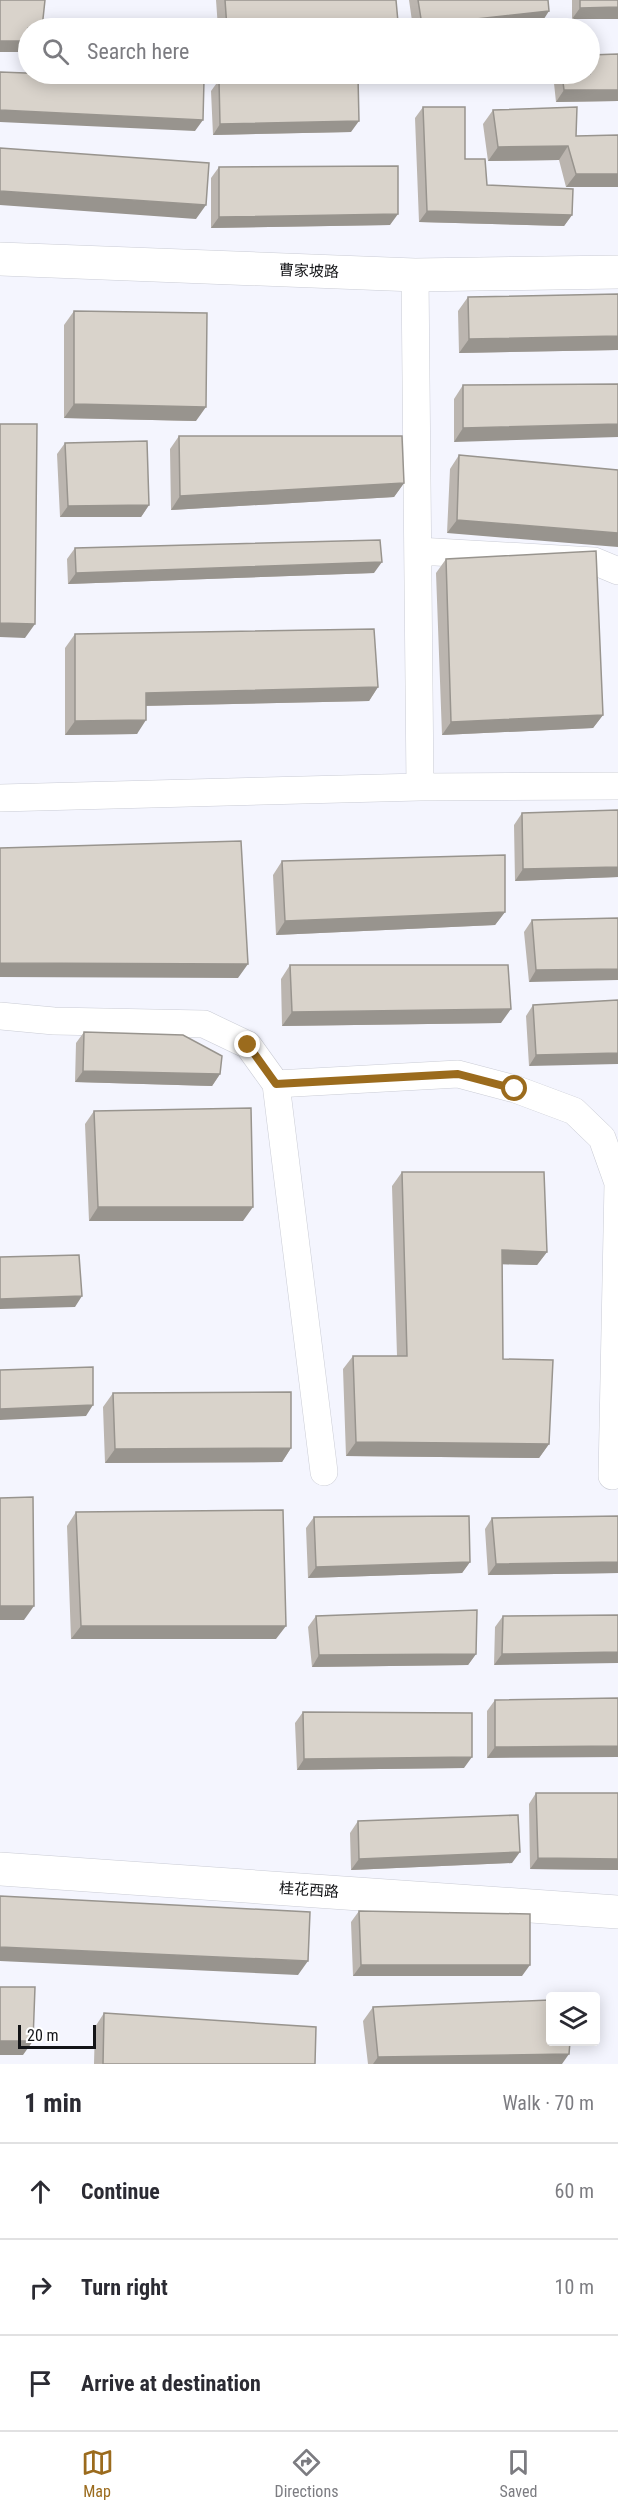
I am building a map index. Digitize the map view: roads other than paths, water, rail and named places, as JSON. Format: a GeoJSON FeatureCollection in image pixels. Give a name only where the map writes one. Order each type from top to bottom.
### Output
{"type":"FeatureCollection","features":[{"type":"Feature","properties":{"kind":"street","name":"曹家坡路"},"geometry":{"type":"LineString","coordinates":[[0,259],[416,275],[618,272]]}},
{"type":"Feature","properties":{"kind":"street"},"geometry":{"type":"LineString","coordinates":[[416,275],[420,788]]}},
{"type":"Feature","properties":{"kind":"street"},"geometry":{"type":"LineString","coordinates":[[418,551],[594,561],[618,571]]}},
{"type":"Feature","properties":{"kind":"street"},"geometry":{"type":"LineString","coordinates":[[0,798],[420,788],[618,786]]}},
{"type":"Feature","properties":{"kind":"street"},"geometry":{"type":"LineString","coordinates":[[0,1016],[54,1021],[204,1024],[248,1045],[276,1084],[324,1472]]}},
{"type":"Feature","properties":{"kind":"street"},"geometry":{"type":"LineString","coordinates":[[276,1084],[458,1074],[515,1089],[574,1110],[602,1138],[618,1183],[612,1476]]}},
{"type":"Feature","properties":{"kind":"street","name":"桂花西路"},"geometry":{"type":"LineString","coordinates":[[0,1869],[618,1912]]}}]}
